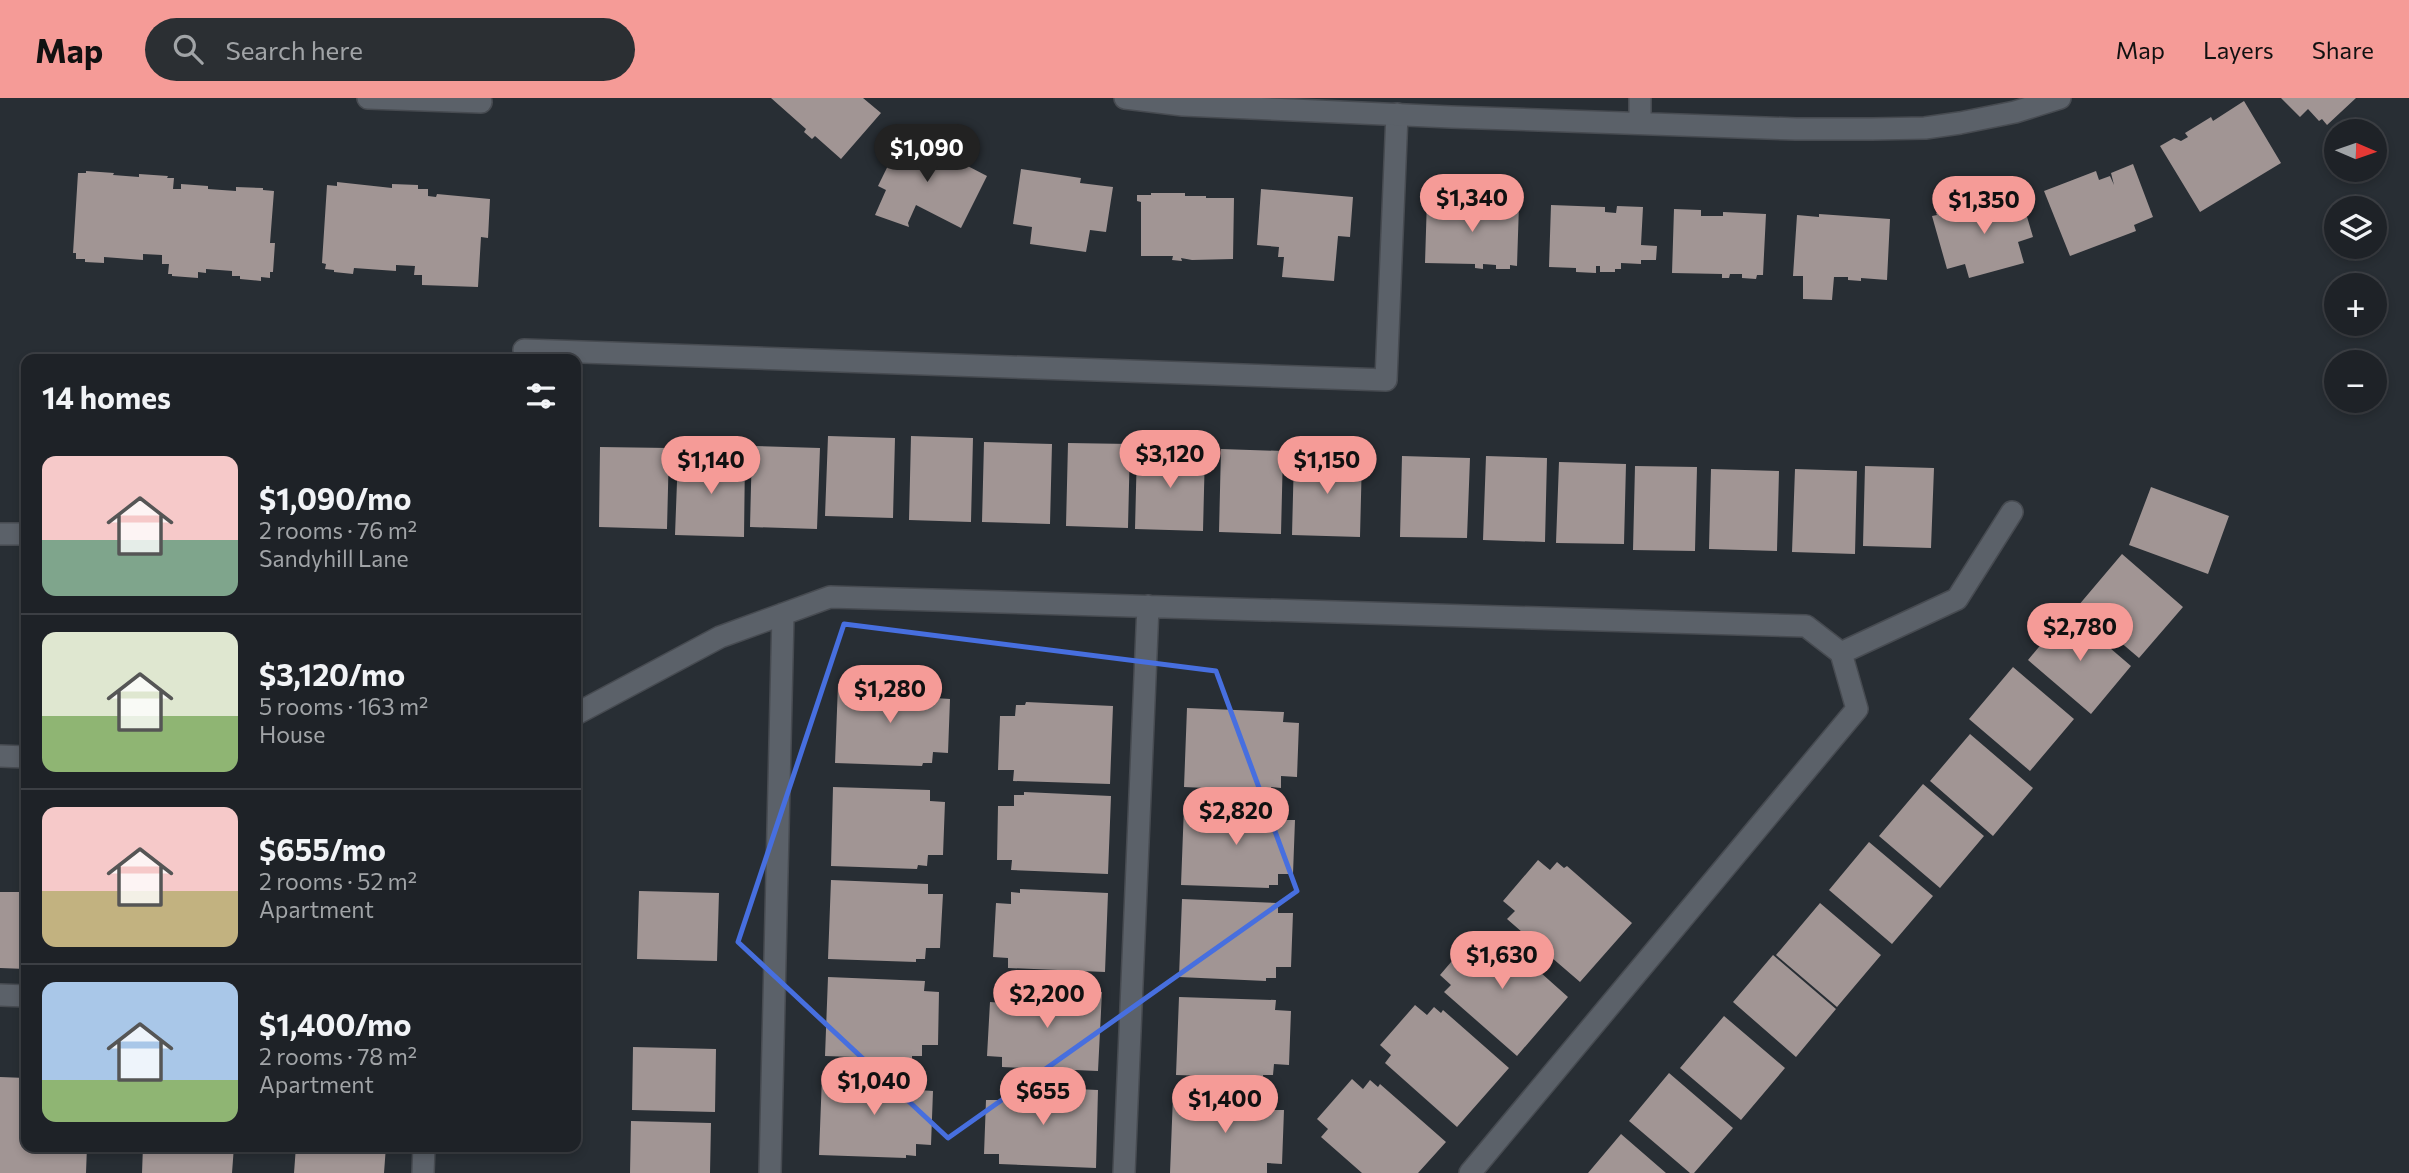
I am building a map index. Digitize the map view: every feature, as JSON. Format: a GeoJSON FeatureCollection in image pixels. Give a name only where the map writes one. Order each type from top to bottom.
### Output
{"type":"FeatureCollection","features":[{"type":"Feature","properties":{"kind":"street"},"geometry":{"type":"LineString","coordinates":[[368,98],[481,103]]}},
{"type":"Feature","properties":{"kind":"street"},"geometry":{"type":"LineString","coordinates":[[1125,98],[1183,105],[1226,102],[1397,114],[1796,129],[1926,128],[2015,112],[2060,98]]}},
{"type":"Feature","properties":{"kind":"street"},"geometry":{"type":"LineString","coordinates":[[1640,98],[1640,123]]}},
{"type":"Feature","properties":{"kind":"street"},"geometry":{"type":"LineString","coordinates":[[524,350],[1386,380],[1397,114]]}},
{"type":"Feature","properties":{"kind":"street"},"geometry":{"type":"LineString","coordinates":[[1841,653],[1957,599],[2012,512]]}},
{"type":"Feature","properties":{"kind":"street"},"geometry":{"type":"LineString","coordinates":[[0,534],[21,534]]}},
{"type":"Feature","properties":{"kind":"street"},"geometry":{"type":"LineString","coordinates":[[581,711],[720,637],[830,597],[1807,626],[1841,653],[1857,709],[1470,1173]]}},
{"type":"Feature","properties":{"kind":"street"},"geometry":{"type":"LineString","coordinates":[[1124,1173],[1148,606]]}},
{"type":"Feature","properties":{"kind":"street"},"geometry":{"type":"LineString","coordinates":[[769,1173],[783,614]]}},
{"type":"Feature","properties":{"kind":"street"},"geometry":{"type":"LineString","coordinates":[[0,756],[21,757]]}},
{"type":"Feature","properties":{"kind":"street"},"geometry":{"type":"LineString","coordinates":[[0,995],[21,996]]}},
{"type":"Feature","properties":{"kind":"street"},"geometry":{"type":"LineString","coordinates":[[423,1173],[424,1152]]}},
{"type":"Feature","properties":{"kind":"highlighted area"},"geometry":{"type":"Polygon","coordinates":[[[844,624],[1216,671],[1297,891],[948,1138],[738,942],[844,624]]]}},
{"type":"Feature","properties":{"kind":"building"},"geometry":{"type":"Polygon","coordinates":[[[771,98],[863,98],[881,113],[841,159],[815,136],[812,139],[804,132],[806,129],[771,98]]]}},
{"type":"Feature","properties":{"kind":"building"},"geometry":{"type":"Polygon","coordinates":[[[2281,98],[2356,98],[2333,119],[2319,121],[2308,109],[2300,117],[2281,98]]]}},
{"type":"Feature","properties":{"kind":"building"},"geometry":{"type":"Polygon","coordinates":[[[2244,101],[2281,163],[2200,212],[2160,146],[2174,138],[2181,141],[2188,137],[2185,133],[2211,117],[2213,121],[2244,101]]]}},
{"type":"Feature","properties":{"kind":"building"},"geometry":{"type":"Polygon","coordinates":[[[904,133],[987,176],[961,228],[916,205],[908,223],[909,227],[875,215],[886,190],[878,186],[904,133]]]}},
{"type":"Feature","properties":{"kind":"building"},"geometry":{"type":"Polygon","coordinates":[[[2133,164],[2153,217],[2134,225],[2136,231],[2070,256],[2044,191],[2096,171],[2099,180],[2110,176],[2114,185],[2111,173],[2133,164]]]}},
{"type":"Feature","properties":{"kind":"building"},"geometry":{"type":"Polygon","coordinates":[[[1021,169],[1081,178],[1080,183],[1113,187],[1106,232],[1090,230],[1086,252],[1030,244],[1032,227],[1013,224],[1021,169]]]}},
{"type":"Feature","properties":{"kind":"building"},"geometry":{"type":"Polygon","coordinates":[[[86,171],[139,177],[139,174],[168,176],[167,178],[174,178],[173,189],[181,189],[181,184],[208,186],[208,189],[236,191],[236,187],[274,191],[270,243],[275,243],[273,272],[270,272],[270,278],[261,277],[261,281],[240,279],[240,276],[232,276],[232,271],[206,269],[206,273],[198,272],[198,278],[172,276],[168,274],[169,264],[162,264],[162,255],[143,254],[143,260],[104,257],[104,263],[76,259],[76,253],[73,253],[78,173],[86,171]]]}},
{"type":"Feature","properties":{"kind":"building"},"geometry":{"type":"Polygon","coordinates":[[[337,182],[392,188],[392,184],[418,185],[418,189],[428,189],[428,196],[436,197],[437,194],[490,199],[488,238],[481,237],[478,287],[422,285],[422,275],[414,275],[415,266],[396,265],[396,271],[354,268],[353,274],[325,269],[326,264],[322,263],[327,185],[337,186],[337,182]]]}},
{"type":"Feature","properties":{"kind":"building"},"geometry":{"type":"Polygon","coordinates":[[[1261,189],[1353,197],[1350,237],[1338,236],[1334,281],[1282,277],[1284,257],[1278,257],[1279,247],[1257,245],[1261,189]]]}},
{"type":"Feature","properties":{"kind":"building"},"geometry":{"type":"Polygon","coordinates":[[[1151,193],[1234,198],[1233,259],[1181,258],[1182,261],[1172,260],[1173,256],[1141,256],[1141,202],[1137,201],[1137,195],[1151,193]]]}},
{"type":"Feature","properties":{"kind":"building"},"geometry":{"type":"Polygon","coordinates":[[[2020,193],[2033,237],[2018,242],[2024,263],[1969,278],[1965,264],[1947,269],[1932,216],[1958,207],[1960,215],[1963,215],[1962,210],[1995,201],[1996,206],[2007,203],[2020,193]]]}},
{"type":"Feature","properties":{"kind":"building"},"geometry":{"type":"Polygon","coordinates":[[[1427,199],[1454,201],[1453,205],[1476,206],[1476,202],[1519,204],[1517,266],[1496,269],[1496,265],[1483,264],[1483,269],[1475,268],[1475,264],[1425,263],[1427,199]]]}},
{"type":"Feature","properties":{"kind":"building"},"geometry":{"type":"Polygon","coordinates":[[[1551,205],[1605,207],[1605,212],[1616,213],[1617,206],[1643,207],[1641,245],[1657,246],[1656,260],[1641,260],[1641,264],[1621,263],[1621,269],[1615,269],[1615,272],[1600,272],[1600,266],[1596,266],[1596,273],[1576,272],[1576,268],[1549,267],[1551,205]]]}},
{"type":"Feature","properties":{"kind":"building"},"geometry":{"type":"Polygon","coordinates":[[[1674,209],[1701,210],[1701,216],[1723,216],[1723,212],[1766,214],[1763,275],[1757,275],[1756,279],[1742,278],[1742,274],[1730,274],[1729,278],[1722,278],[1722,274],[1672,273],[1674,209]]]}},
{"type":"Feature","properties":{"kind":"building"},"geometry":{"type":"Polygon","coordinates":[[[1819,214],[1890,219],[1887,280],[1861,278],[1861,281],[1834,277],[1832,300],[1803,299],[1803,276],[1793,276],[1797,215],[1819,217],[1819,214]]]}},
{"type":"Feature","properties":{"kind":"building"},"geometry":{"type":"Polygon","coordinates":[[[828,436],[895,438],[893,518],[825,516],[828,436]]]}},
{"type":"Feature","properties":{"kind":"building"},"geometry":{"type":"Polygon","coordinates":[[[911,436],[973,438],[971,522],[909,520],[911,436]]]}},
{"type":"Feature","properties":{"kind":"building"},"geometry":{"type":"Polygon","coordinates":[[[984,442],[1052,444],[1050,524],[982,522],[984,442]]]}},
{"type":"Feature","properties":{"kind":"building"},"geometry":{"type":"Polygon","coordinates":[[[1068,443],[1130,444],[1128,528],[1066,526],[1068,443]]]}},
{"type":"Feature","properties":{"kind":"building"},"geometry":{"type":"Polygon","coordinates":[[[752,446],[820,448],[817,529],[750,527],[752,446]]]}},
{"type":"Feature","properties":{"kind":"building"},"geometry":{"type":"Polygon","coordinates":[[[600,447],[669,448],[667,529],[599,527],[600,447]]]}},
{"type":"Feature","properties":{"kind":"building"},"geometry":{"type":"Polygon","coordinates":[[[1137,449],[1205,451],[1203,531],[1135,529],[1137,449]]]}},
{"type":"Feature","properties":{"kind":"building"},"geometry":{"type":"Polygon","coordinates":[[[1221,449],[1283,451],[1281,534],[1219,532],[1221,449]]]}},
{"type":"Feature","properties":{"kind":"building"},"geometry":{"type":"Polygon","coordinates":[[[678,455],[745,456],[744,537],[675,535],[678,455]]]}},
{"type":"Feature","properties":{"kind":"building"},"geometry":{"type":"Polygon","coordinates":[[[1294,455],[1362,457],[1360,537],[1292,535],[1294,455]]]}},
{"type":"Feature","properties":{"kind":"building"},"geometry":{"type":"Polygon","coordinates":[[[1402,456],[1470,458],[1467,538],[1400,537],[1402,456]]]}},
{"type":"Feature","properties":{"kind":"building"},"geometry":{"type":"Polygon","coordinates":[[[1486,456],[1547,458],[1545,542],[1483,540],[1486,456]]]}},
{"type":"Feature","properties":{"kind":"building"},"geometry":{"type":"Polygon","coordinates":[[[1559,462],[1626,464],[1624,544],[1556,543],[1559,462]]]}},
{"type":"Feature","properties":{"kind":"building"},"geometry":{"type":"Polygon","coordinates":[[[1635,466],[1697,467],[1695,551],[1633,550],[1635,466]]]}},
{"type":"Feature","properties":{"kind":"building"},"geometry":{"type":"Polygon","coordinates":[[[1865,466],[1934,468],[1931,548],[1863,546],[1865,466]]]}},
{"type":"Feature","properties":{"kind":"building"},"geometry":{"type":"Polygon","coordinates":[[[1711,469],[1779,471],[1777,551],[1709,549],[1711,469]]]}},
{"type":"Feature","properties":{"kind":"building"},"geometry":{"type":"Polygon","coordinates":[[[1795,469],[1857,471],[1855,554],[1792,552],[1795,469]]]}},
{"type":"Feature","properties":{"kind":"building"},"geometry":{"type":"Polygon","coordinates":[[[2151,487],[2229,516],[2208,574],[2129,545],[2151,487]]]}},
{"type":"Feature","properties":{"kind":"building"},"geometry":{"type":"Polygon","coordinates":[[[2122,554],[2183,607],[2139,658],[2078,606],[2122,554]]]}},
{"type":"Feature","properties":{"kind":"building"},"geometry":{"type":"Polygon","coordinates":[[[2068,612],[2131,666],[2091,714],[2028,660],[2068,612]]]}},
{"type":"Feature","properties":{"kind":"building"},"geometry":{"type":"Polygon","coordinates":[[[2013,667],[2074,719],[2030,771],[1969,719],[2013,667]]]}},
{"type":"Feature","properties":{"kind":"building"},"geometry":{"type":"Polygon","coordinates":[[[838,684],[935,688],[935,698],[950,699],[948,753],[933,752],[932,763],[923,763],[922,766],[835,763],[838,684]]]}},
{"type":"Feature","properties":{"kind":"building"},"geometry":{"type":"Polygon","coordinates":[[[1026,702],[1113,706],[1110,784],[1013,781],[1014,770],[998,770],[1000,716],[1015,716],[1016,705],[1025,705],[1026,702]]]}},
{"type":"Feature","properties":{"kind":"building"},"geometry":{"type":"Polygon","coordinates":[[[1187,708],[1284,712],[1283,722],[1299,723],[1297,777],[1281,776],[1281,788],[1271,787],[1271,791],[1184,787],[1187,708]]]}},
{"type":"Feature","properties":{"kind":"building"},"geometry":{"type":"Polygon","coordinates":[[[1970,734],[2033,788],[1993,836],[1930,781],[1970,734]]]}},
{"type":"Feature","properties":{"kind":"building"},"geometry":{"type":"Polygon","coordinates":[[[1923,784],[1984,836],[1940,888],[1879,836],[1923,784]]]}},
{"type":"Feature","properties":{"kind":"building"},"geometry":{"type":"Polygon","coordinates":[[[833,787],[930,790],[930,801],[945,802],[943,855],[928,855],[927,866],[918,865],[917,869],[831,866],[833,787]]]}},
{"type":"Feature","properties":{"kind":"building"},"geometry":{"type":"Polygon","coordinates":[[[1024,792],[1111,796],[1108,874],[1011,870],[1012,860],[997,860],[998,806],[1014,806],[1014,795],[1024,795],[1024,792]]]}},
{"type":"Feature","properties":{"kind":"building"},"geometry":{"type":"Polygon","coordinates":[[[1184,806],[1281,810],[1280,820],[1295,820],[1293,874],[1278,874],[1278,885],[1269,885],[1269,888],[1181,885],[1184,806]]]}},
{"type":"Feature","properties":{"kind":"building"},"geometry":{"type":"Polygon","coordinates":[[[1869,842],[1933,896],[1892,944],[1829,890],[1869,842]]]}},
{"type":"Feature","properties":{"kind":"building"},"geometry":{"type":"Polygon","coordinates":[[[1538,860],[1550,870],[1557,862],[1564,868],[1567,866],[1632,923],[1580,982],[1507,919],[1515,911],[1503,901],[1538,860]]]}},
{"type":"Feature","properties":{"kind":"building"},"geometry":{"type":"Polygon","coordinates":[[[831,880],[928,884],[928,894],[943,894],[940,948],[926,948],[925,959],[916,959],[916,962],[828,959],[831,880]]]}},
{"type":"Feature","properties":{"kind":"building"},"geometry":{"type":"Polygon","coordinates":[[[1020,889],[1108,893],[1105,972],[1008,968],[1008,958],[993,957],[996,903],[1011,904],[1011,892],[1020,893],[1020,889]]]}},
{"type":"Feature","properties":{"kind":"building"},"geometry":{"type":"Polygon","coordinates":[[[639,891],[719,893],[717,961],[637,959],[639,891]]]}},
{"type":"Feature","properties":{"kind":"building"},"geometry":{"type":"Polygon","coordinates":[[[0,892],[21,892],[21,969],[0,968],[0,892]]]}},
{"type":"Feature","properties":{"kind":"building"},"geometry":{"type":"Polygon","coordinates":[[[1182,899],[1278,903],[1278,913],[1293,913],[1291,967],[1276,967],[1276,978],[1266,978],[1266,981],[1179,977],[1182,899]]]}},
{"type":"Feature","properties":{"kind":"building"},"geometry":{"type":"Polygon","coordinates":[[[1820,903],[1881,955],[1837,1007],[1776,955],[1820,903]]]}},
{"type":"Feature","properties":{"kind":"building"},"geometry":{"type":"Polygon","coordinates":[[[1475,934],[1486,944],[1494,935],[1501,942],[1503,939],[1568,997],[1517,1056],[1444,992],[1451,985],[1440,975],[1475,934]]]}},
{"type":"Feature","properties":{"kind":"building"},"geometry":{"type":"Polygon","coordinates":[[[1773,955],[1836,1009],[1796,1057],[1733,1002],[1773,955]]]}},
{"type":"Feature","properties":{"kind":"building"},"geometry":{"type":"Polygon","coordinates":[[[828,977],[925,981],[924,991],[939,992],[938,1045],[922,1045],[922,1056],[912,1056],[912,1059],[825,1056],[828,977]]]}},
{"type":"Feature","properties":{"kind":"building"},"geometry":{"type":"Polygon","coordinates":[[[1014,989],[1102,992],[1098,1071],[1002,1067],[1002,1057],[987,1056],[990,1002],[1004,1003],[1005,992],[1014,992],[1014,989]]]}},
{"type":"Feature","properties":{"kind":"building"},"geometry":{"type":"Polygon","coordinates":[[[1179,997],[1276,1000],[1275,1010],[1291,1011],[1289,1065],[1274,1064],[1273,1075],[1263,1075],[1263,1078],[1176,1075],[1179,997]]]}},
{"type":"Feature","properties":{"kind":"building"},"geometry":{"type":"Polygon","coordinates":[[[1415,1005],[1427,1015],[1434,1007],[1441,1013],[1443,1010],[1509,1068],[1457,1127],[1385,1063],[1391,1055],[1380,1045],[1415,1005]]]}},
{"type":"Feature","properties":{"kind":"building"},"geometry":{"type":"Polygon","coordinates":[[[1724,1016],[1785,1068],[1741,1120],[1680,1068],[1724,1016]]]}},
{"type":"Feature","properties":{"kind":"building"},"geometry":{"type":"Polygon","coordinates":[[[633,1047],[716,1049],[715,1112],[632,1110],[633,1047]]]}},
{"type":"Feature","properties":{"kind":"building"},"geometry":{"type":"Polygon","coordinates":[[[1669,1073],[1733,1128],[1694,1173],[1690,1173],[1629,1121],[1669,1073]]]}},
{"type":"Feature","properties":{"kind":"building"},"geometry":{"type":"Polygon","coordinates":[[[822,1076],[918,1080],[918,1090],[933,1091],[931,1145],[916,1144],[916,1156],[906,1155],[906,1158],[819,1155],[822,1076]]]}},
{"type":"Feature","properties":{"kind":"building"},"geometry":{"type":"Polygon","coordinates":[[[0,1077],[21,1078],[21,1152],[87,1152],[86,1173],[0,1173],[0,1077]]]}},
{"type":"Feature","properties":{"kind":"building"},"geometry":{"type":"Polygon","coordinates":[[[1352,1079],[1363,1089],[1370,1080],[1378,1087],[1380,1084],[1446,1142],[1418,1173],[1362,1173],[1321,1137],[1328,1129],[1317,1119],[1352,1079]]]}},
{"type":"Feature","properties":{"kind":"building"},"geometry":{"type":"Polygon","coordinates":[[[1011,1086],[1098,1090],[1096,1168],[999,1164],[999,1154],[984,1154],[986,1100],[1001,1100],[1002,1089],[1011,1089],[1011,1086]]]}},
{"type":"Feature","properties":{"kind":"building"},"geometry":{"type":"Polygon","coordinates":[[[1173,1095],[1270,1099],[1269,1110],[1284,1110],[1282,1164],[1267,1163],[1267,1173],[1170,1173],[1173,1095]]]}},
{"type":"Feature","properties":{"kind":"building"},"geometry":{"type":"Polygon","coordinates":[[[631,1121],[711,1123],[710,1173],[630,1173],[631,1121]]]}},
{"type":"Feature","properties":{"kind":"building"},"geometry":{"type":"Polygon","coordinates":[[[1621,1134],[1666,1173],[1588,1173],[1621,1134]]]}},
{"type":"Feature","properties":{"kind":"building"},"geometry":{"type":"Polygon","coordinates":[[[143,1152],[234,1152],[232,1173],[142,1173],[143,1152]]]}},
{"type":"Feature","properties":{"kind":"building"},"geometry":{"type":"Polygon","coordinates":[[[296,1152],[386,1152],[384,1173],[294,1173],[296,1152]]]}}]}
